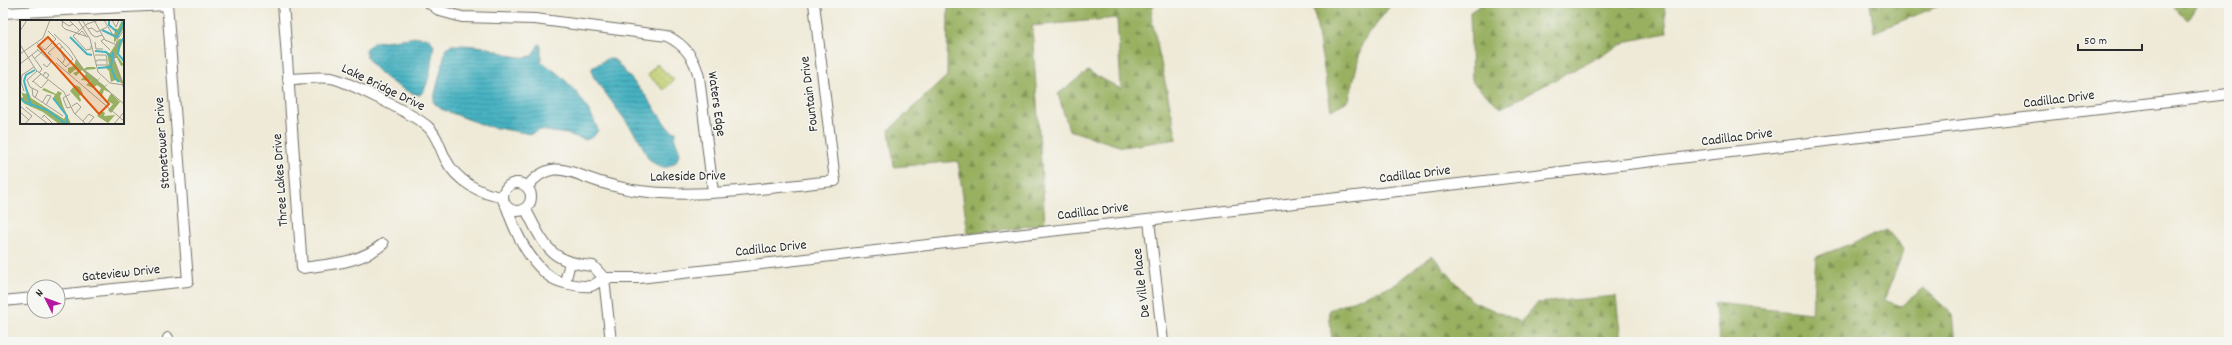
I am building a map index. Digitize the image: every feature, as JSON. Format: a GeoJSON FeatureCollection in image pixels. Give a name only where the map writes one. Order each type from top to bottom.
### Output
{"type":"FeatureCollection","features":[{"type":"Feature","properties":{"kind":"street","name":"Three Lakes Drive"},"geometry":{"type":"LineString","coordinates":[[283,3],[302,268],[354,260],[370,254],[383,244]]}},
{"type":"Feature","properties":{"kind":"street","name":"Waters Edge"},"geometry":{"type":"LineString","coordinates":[[429,3],[440,11],[462,17],[496,17],[568,23],[599,29],[667,36],[676,41],[688,51],[695,64],[699,77],[713,192]]}},
{"type":"Feature","properties":{"kind":"street","name":"Fountain Drive"},"geometry":{"type":"LineString","coordinates":[[814,3],[835,181]]}},
{"type":"Feature","properties":{"kind":"street"},"geometry":{"type":"LineString","coordinates":[[3,13],[167,4]]}},
{"type":"Feature","properties":{"kind":"street","name":"Stonetower Drive"},"geometry":{"type":"LineString","coordinates":[[167,4],[188,281]]}},
{"type":"Feature","properties":{"kind":"street","name":"Lake Bridge Drive"},"geometry":{"type":"LineString","coordinates":[[288,79],[331,78],[347,84],[414,118],[427,126],[439,144],[446,161],[465,182],[484,192],[503,197]]}},
{"type":"Feature","properties":{"kind":"street","name":"Cadillac Drive"},"geometry":{"type":"LineString","coordinates":[[604,278],[647,277],[2229,94]]}},
{"type":"Feature","properties":{"kind":"street","name":"Lakeside Drive"},"geometry":{"type":"LineString","coordinates":[[527,187],[547,170],[556,168],[568,170],[614,186],[656,193],[713,192],[835,181]]}},
{"type":"Feature","properties":{"kind":"street"},"geometry":{"type":"LineString","coordinates":[[525,208],[530,196],[527,187],[520,183],[511,184],[504,190],[503,197],[515,229],[527,249],[550,277],[565,282],[591,286],[604,278]]}},
{"type":"Feature","properties":{"kind":"street"},"geometry":{"type":"LineString","coordinates":[[507,208],[512,210],[525,208]]}},
{"type":"Feature","properties":{"kind":"street"},"geometry":{"type":"LineString","coordinates":[[525,208],[542,240],[551,252],[570,263],[593,266],[604,278],[611,342]]}},
{"type":"Feature","properties":{"kind":"street","name":"De Ville Place"},"geometry":{"type":"LineString","coordinates":[[1149,220],[1164,342]]}},
{"type":"Feature","properties":{"kind":"street"},"geometry":{"type":"LineString","coordinates":[[527,249],[542,240]]}},
{"type":"Feature","properties":{"kind":"street"},"geometry":{"type":"LineString","coordinates":[[565,282],[570,263]]}},
{"type":"Feature","properties":{"kind":"street","name":"Gateview Drive"},"geometry":{"type":"LineString","coordinates":[[66,294],[188,281]]}},
{"type":"Feature","properties":{"kind":"street"},"geometry":{"type":"LineString","coordinates":[[3,301],[26,299]]}},
{"type":"Feature","properties":{"kind":"green space"},"geometry":{"type":"Polygon","coordinates":[[[948,3],[1154,3],[1151,15],[1177,139],[1122,147],[1069,130],[1058,94],[1088,71],[1121,89],[1117,18],[1032,26],[1045,224],[968,234],[958,161],[894,167],[889,130],[947,76],[948,3]]]}},
{"type":"Feature","properties":{"kind":"green space"},"geometry":{"type":"Polygon","coordinates":[[[1300,3],[1392,3],[1362,44],[1349,100],[1331,110],[1314,10],[1300,3]]]}},
{"type":"Feature","properties":{"kind":"green space"},"geometry":{"type":"Polygon","coordinates":[[[1485,3],[1664,3],[1667,33],[1629,41],[1501,108],[1472,82],[1470,12],[1485,3]]]}},
{"type":"Feature","properties":{"kind":"green space"},"geometry":{"type":"Polygon","coordinates":[[[1870,3],[1946,3],[1874,32],[1870,3]]]}},
{"type":"Feature","properties":{"kind":"green space"},"geometry":{"type":"Polygon","coordinates":[[[2167,3],[2199,3],[2188,20],[2167,3]]]}},
{"type":"Feature","properties":{"kind":"green space"},"geometry":{"type":"Polygon","coordinates":[[[657,64],[674,80],[664,90],[647,75],[657,64]]]}},
{"type":"Feature","properties":{"kind":"green space"},"geometry":{"type":"Polygon","coordinates":[[[1887,230],[1904,250],[1884,300],[1901,306],[1924,288],[1953,315],[1956,342],[1720,342],[1714,303],[1812,313],[1816,257],[1887,230]]]}},
{"type":"Feature","properties":{"kind":"green space"},"geometry":{"type":"Polygon","coordinates":[[[1432,255],[1472,301],[1521,322],[1537,303],[1616,296],[1621,342],[1332,342],[1329,310],[1396,284],[1432,255]]]}},
{"type":"Feature","properties":{"kind":"water"},"geometry":{"type":"Polygon","coordinates":[[[418,37],[429,38],[434,45],[430,72],[424,91],[420,95],[404,90],[386,78],[372,64],[365,49],[375,42],[418,37]]]}},
{"type":"Feature","properties":{"kind":"water"},"geometry":{"type":"Polygon","coordinates":[[[539,44],[541,45],[541,62],[559,75],[575,91],[594,120],[598,130],[594,136],[586,140],[567,134],[539,130],[531,134],[486,126],[441,109],[433,102],[446,49],[450,45],[482,47],[512,56],[527,57],[532,56],[539,44]]]}},
{"type":"Feature","properties":{"kind":"water"},"geometry":{"type":"Polygon","coordinates":[[[608,58],[615,60],[645,95],[668,128],[677,133],[674,137],[680,152],[676,162],[668,167],[660,167],[648,158],[639,139],[593,76],[592,68],[608,58]]]}}]}
